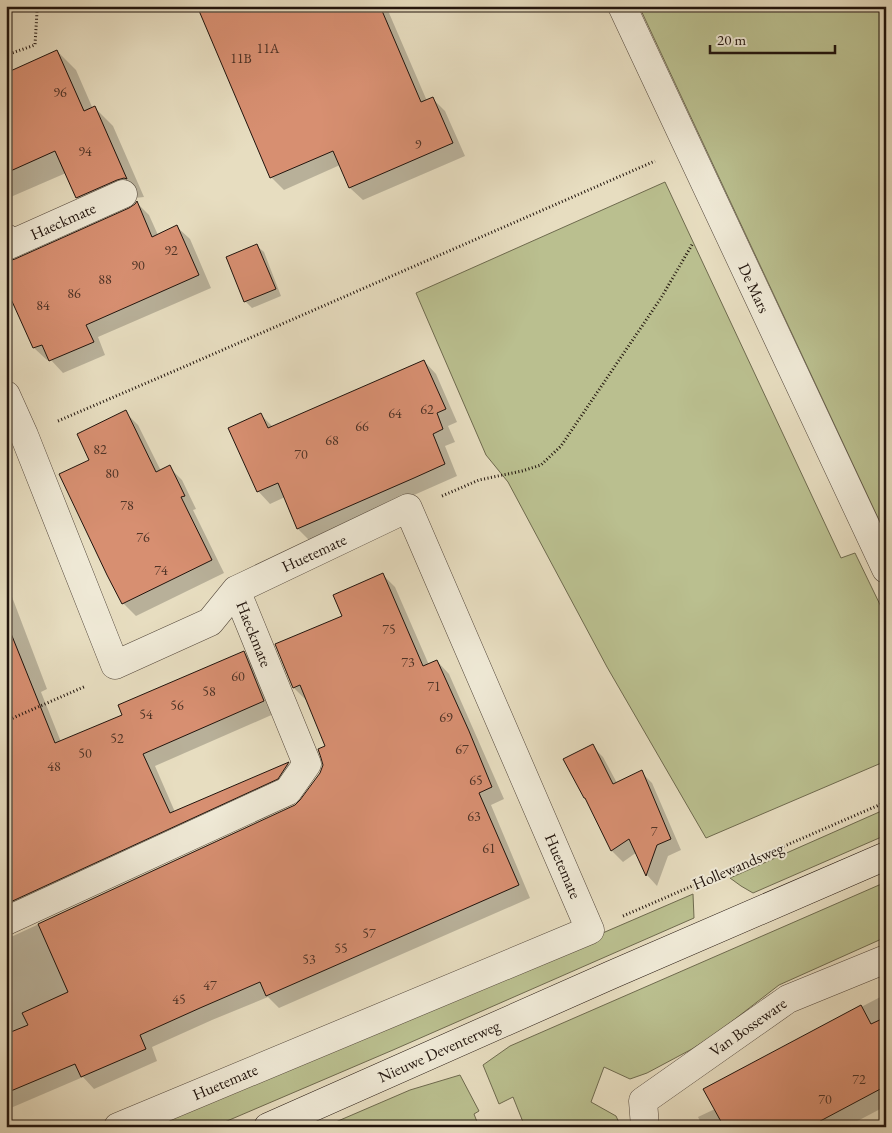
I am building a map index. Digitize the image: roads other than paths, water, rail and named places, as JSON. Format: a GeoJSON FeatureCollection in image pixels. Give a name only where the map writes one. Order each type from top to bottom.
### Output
{"type":"FeatureCollection","features":[{"type":"Feature","properties":{"kind":"street","name":"De Mars"},"geometry":{"type":"LineString","coordinates":[[622,6],[886,569]]}},
{"type":"Feature","properties":{"kind":"street","name":"Haeckmate"},"geometry":{"type":"LineString","coordinates":[[7,243],[123,194]]}},
{"type":"Feature","properties":{"kind":"street","name":"Haeckmate"},"geometry":{"type":"LineString","coordinates":[[6,395],[24,435],[115,665],[210,622],[236,590],[307,764],[288,791],[6,921]]}},
{"type":"Feature","properties":{"kind":"street","name":"Huetemate"},"geometry":{"type":"LineString","coordinates":[[118,1127],[590,930],[408,508],[236,590]]}},
{"type":"Feature","properties":{"kind":"street","name":"Nieuwe Deventerweg"},"geometry":{"type":"LineString","coordinates":[[268,1127],[886,856]]}},
{"type":"Feature","properties":{"kind":"street","name":"Van Bosseware"},"geometry":{"type":"LineString","coordinates":[[644,1127],[643,1101],[788,999],[886,959]]}}]}
